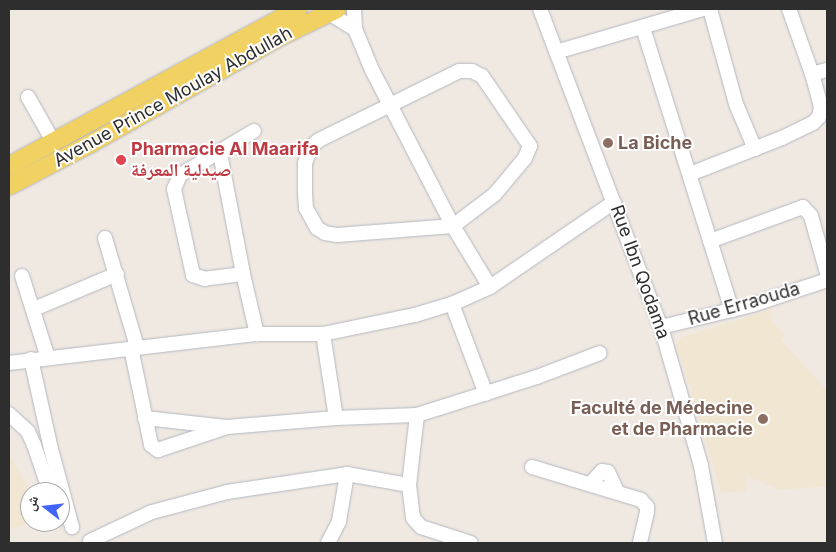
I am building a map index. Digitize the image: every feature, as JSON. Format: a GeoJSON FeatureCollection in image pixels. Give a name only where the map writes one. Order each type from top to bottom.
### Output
{"type":"FeatureCollection","features":[{"type":"Feature","properties":{"kind":"main road","name":"Avenue Prince Moulay Abdullah"},"geometry":{"type":"LineString","coordinates":[[9,166],[298,9]]}},
{"type":"Feature","properties":{"kind":"main road","name":"Avenue Prince Moulay Abdullah"},"geometry":{"type":"LineString","coordinates":[[9,186],[90,144],[282,36],[333,11]]}},
{"type":"Feature","properties":{"kind":"street"},"geometry":{"type":"LineString","coordinates":[[354,9],[354,29]]}},
{"type":"Feature","properties":{"kind":"street","name":"Rue Ibn Qodama"},"geometry":{"type":"LineString","coordinates":[[540,9],[661,327],[701,466],[715,543]]}},
{"type":"Feature","properties":{"kind":"street"},"geometry":{"type":"LineString","coordinates":[[556,52],[703,9]]}},
{"type":"Feature","properties":{"kind":"street"},"geometry":{"type":"LineString","coordinates":[[710,9],[736,104],[755,149]]}},
{"type":"Feature","properties":{"kind":"street"},"geometry":{"type":"LineString","coordinates":[[690,174],[755,149],[817,120],[821,107],[812,74],[789,9]]}},
{"type":"Feature","properties":{"kind":"street"},"geometry":{"type":"LineString","coordinates":[[333,11],[354,29],[389,105],[453,226],[490,288]]}},
{"type":"Feature","properties":{"kind":"street"},"geometry":{"type":"LineString","coordinates":[[643,28],[672,125],[690,174],[732,310]]}},
{"type":"Feature","properties":{"kind":"street"},"geometry":{"type":"LineString","coordinates":[[472,70],[482,76],[530,146],[525,158],[494,194],[453,226],[337,235],[325,233],[317,228],[306,208],[305,163],[312,146],[319,140],[389,105],[459,72],[472,70]]}},
{"type":"Feature","properties":{"kind":"street"},"geometry":{"type":"LineString","coordinates":[[812,74],[827,70]]}},
{"type":"Feature","properties":{"kind":"street"},"geometry":{"type":"LineString","coordinates":[[28,96],[54,143]]}},
{"type":"Feature","properties":{"kind":"street"},"geometry":{"type":"LineString","coordinates":[[243,274],[205,279],[193,275],[174,189],[180,175],[220,153],[254,131]]}},
{"type":"Feature","properties":{"kind":"street"},"geometry":{"type":"LineString","coordinates":[[220,153],[243,274],[257,334]]}},
{"type":"Feature","properties":{"kind":"street"},"geometry":{"type":"LineString","coordinates":[[9,363],[257,334],[323,334],[415,315],[452,304],[490,288],[614,202]]}},
{"type":"Feature","properties":{"kind":"street"},"geometry":{"type":"LineString","coordinates":[[710,241],[803,207],[811,216],[827,273]]}},
{"type":"Feature","properties":{"kind":"street"},"geometry":{"type":"LineString","coordinates":[[105,238],[117,274],[134,348],[151,445],[158,450],[227,427]]}},
{"type":"Feature","properties":{"kind":"street"},"geometry":{"type":"LineString","coordinates":[[34,310],[117,274]]}},
{"type":"Feature","properties":{"kind":"street"},"geometry":{"type":"LineString","coordinates":[[22,276],[48,358]]}},
{"type":"Feature","properties":{"kind":"street","name":"Rue Erraouda"},"geometry":{"type":"LineString","coordinates":[[661,327],[732,310],[827,280]]}},
{"type":"Feature","properties":{"kind":"street"},"geometry":{"type":"LineString","coordinates":[[452,304],[486,394]]}},
{"type":"Feature","properties":{"kind":"street"},"geometry":{"type":"LineString","coordinates":[[323,334],[336,418]]}},
{"type":"Feature","properties":{"kind":"street"},"geometry":{"type":"LineString","coordinates":[[145,418],[227,427],[336,418],[417,415],[486,394],[600,353]]}},
{"type":"Feature","properties":{"kind":"street"},"geometry":{"type":"LineString","coordinates":[[31,360],[58,482]]}},
{"type":"Feature","properties":{"kind":"street"},"geometry":{"type":"LineString","coordinates":[[9,414],[28,432],[47,482]]}},
{"type":"Feature","properties":{"kind":"street"},"geometry":{"type":"LineString","coordinates":[[417,415],[409,485],[410,508],[413,518],[428,534],[471,543]]}},
{"type":"Feature","properties":{"kind":"street"},"geometry":{"type":"LineString","coordinates":[[532,467],[591,483],[602,471],[608,472],[617,491],[641,500],[647,507],[640,543]]}},
{"type":"Feature","properties":{"kind":"street"},"geometry":{"type":"LineString","coordinates":[[70,526],[91,542],[152,512],[184,503],[226,492],[347,474],[409,485]]}},
{"type":"Feature","properties":{"kind":"street"},"geometry":{"type":"LineString","coordinates":[[328,543],[340,520],[347,474]]}},
{"type":"Feature","properties":{"kind":"shaded area","name":"Faculté de Médecine et de Pharmacie"},"geometry":{"type":"Polygon","coordinates":[[[771,308],[772,324],[786,335],[781,340],[827,391],[827,486],[779,490],[746,475],[746,491],[721,493],[683,364],[676,351],[677,345],[680,338],[743,319],[771,308]]]}},
{"type":"Feature","properties":{"kind":"shaded area"},"geometry":{"type":"Polygon","coordinates":[[[9,454],[24,482],[20,482],[20,526],[9,530],[9,454]]]}},
{"type":"Feature","properties":{"kind":"place","name":"La Biche"},"geometry":{"type":"Point","coordinates":[608,143]}},
{"type":"Feature","properties":{"kind":"place","name":"Pharmacie Al Maarifa صيدلية المعرفة"},"geometry":{"type":"Point","coordinates":[121,160]}},
{"type":"Feature","properties":{"kind":"place","name":"Faculté de Médecine et de Pharmacie"},"geometry":{"type":"Point","coordinates":[763,419]}}]}
